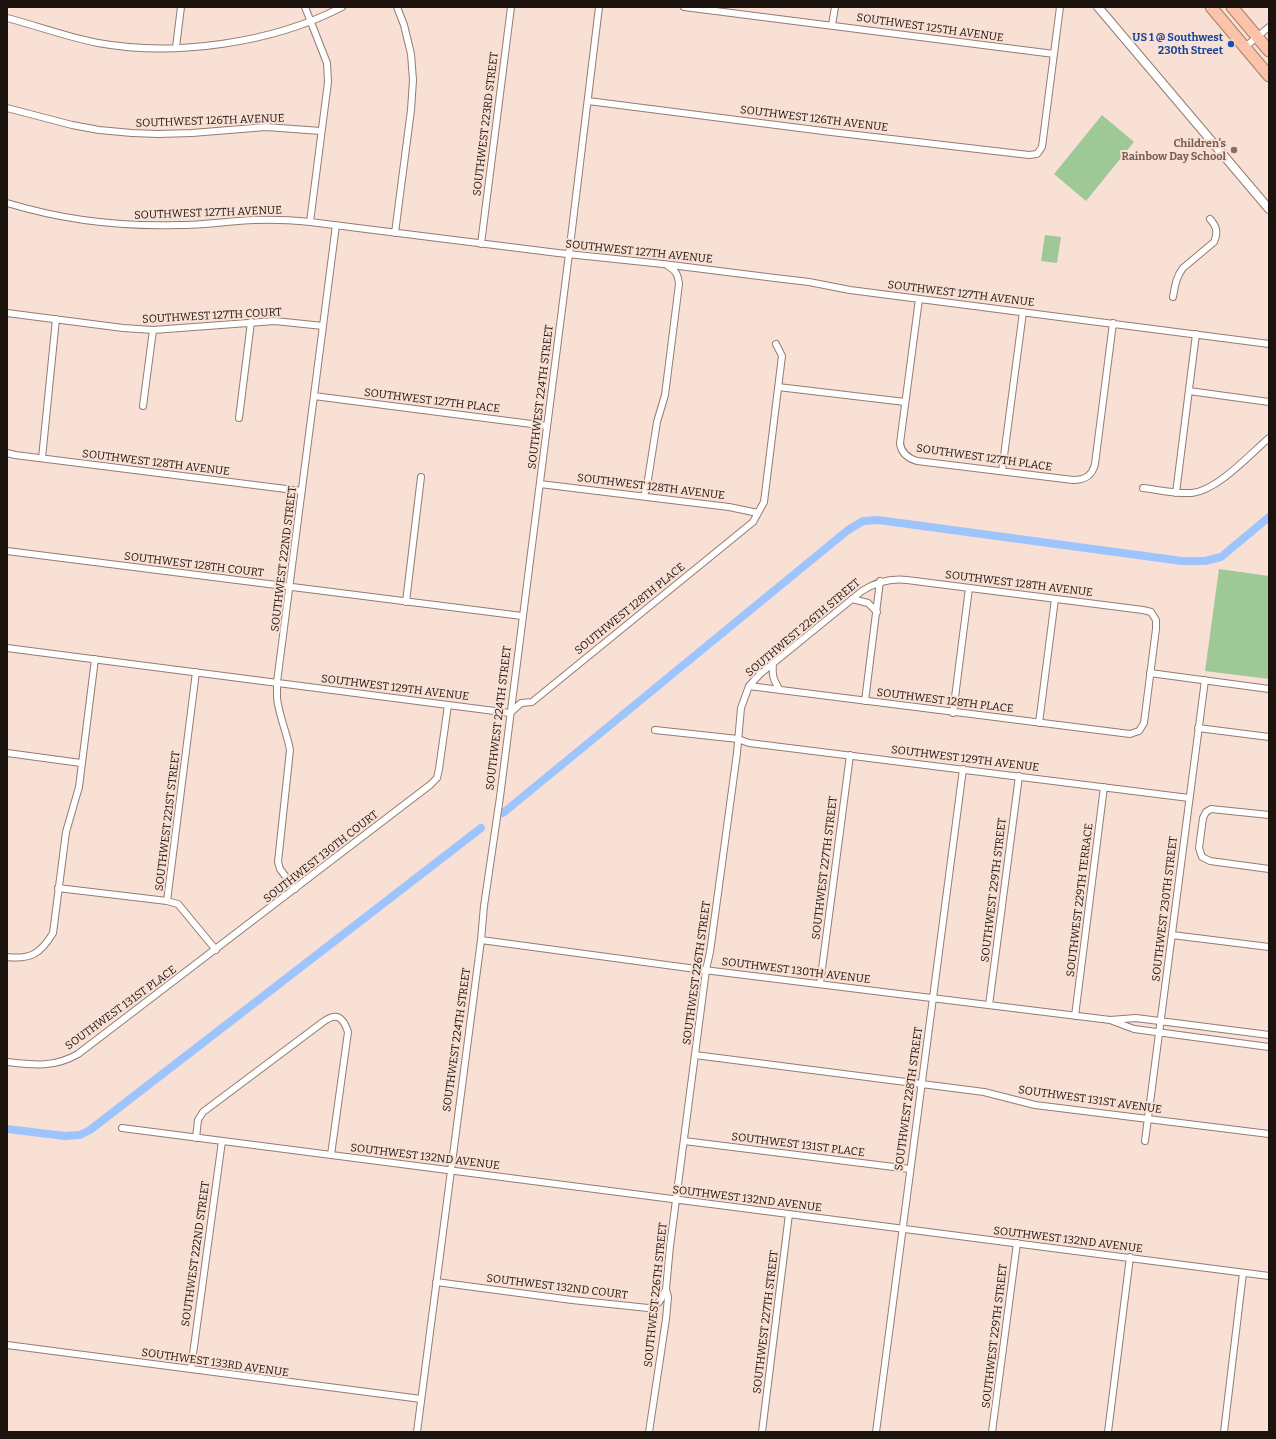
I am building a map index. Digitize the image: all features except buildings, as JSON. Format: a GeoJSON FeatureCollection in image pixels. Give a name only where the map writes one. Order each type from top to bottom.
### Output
{"type":"FeatureCollection","features":[{"type":"Feature","properties":{"kind":"highway"},"geometry":{"type":"LineString","coordinates":[[1211,7],[1269,76]]}},
{"type":"Feature","properties":{"kind":"highway"},"geometry":{"type":"LineString","coordinates":[[1232,7],[1269,50]]}},
{"type":"Feature","properties":{"kind":"street"},"geometry":{"type":"LineString","coordinates":[[176,47],[181,7]]}},
{"type":"Feature","properties":{"kind":"street"},"geometry":{"type":"LineString","coordinates":[[305,7],[326,63],[328,82],[310,222]]}},
{"type":"Feature","properties":{"kind":"street"},"geometry":{"type":"LineString","coordinates":[[7,18],[39,26],[71,37],[98,43],[117,46],[176,47],[225,44],[264,36],[311,22],[342,7]]}},
{"type":"Feature","properties":{"kind":"street"},"geometry":{"type":"LineString","coordinates":[[395,233],[411,110],[413,80],[411,54],[404,25],[397,7]]}},
{"type":"Feature","properties":{"kind":"street","name":"SOUTHWEST 223RD STREET"},"geometry":{"type":"LineString","coordinates":[[482,244],[511,7]]}},
{"type":"Feature","properties":{"kind":"street","name":"SOUTHWEST 224TH STREET"},"geometry":{"type":"LineString","coordinates":[[417,1432],[450,1169],[481,940],[484,906],[500,797],[540,484],[599,7]]}},
{"type":"Feature","properties":{"kind":"street","name":"SOUTHWEST 125TH AVENUE"},"geometry":{"type":"LineString","coordinates":[[684,7],[1054,54]]}},
{"type":"Feature","properties":{"kind":"street"},"geometry":{"type":"LineString","coordinates":[[832,25],[835,7]]}},
{"type":"Feature","properties":{"kind":"street"},"geometry":{"type":"LineString","coordinates":[[1054,54],[1060,7]]}},
{"type":"Feature","properties":{"kind":"street"},"geometry":{"type":"LineString","coordinates":[[1098,7],[1269,209]]}},
{"type":"Feature","properties":{"kind":"street"},"geometry":{"type":"LineString","coordinates":[[1245,47],[1269,27]]}},
{"type":"Feature","properties":{"kind":"street","name":"SOUTHWEST 126TH AVENUE"},"geometry":{"type":"LineString","coordinates":[[588,101],[1029,156],[1037,154],[1042,147],[1054,54]]}},
{"type":"Feature","properties":{"kind":"street","name":"SOUTHWEST 126TH AVENUE"},"geometry":{"type":"LineString","coordinates":[[7,108],[72,125],[99,130],[132,133],[192,133],[266,127],[321,131]]}},
{"type":"Feature","properties":{"kind":"street","name":"SOUTHWEST 127TH AVENUE"},"geometry":{"type":"LineString","coordinates":[[7,203],[60,217],[115,224],[181,225],[267,219],[310,222],[482,244],[802,281],[850,290],[1269,344]]}},
{"type":"Feature","properties":{"kind":"street"},"geometry":{"type":"LineString","coordinates":[[1173,297],[1176,279],[1183,268],[1214,242],[1217,230],[1216,226],[1210,219]]}},
{"type":"Feature","properties":{"kind":"street","name":"SOUTHWEST 222ND STREET"},"geometry":{"type":"LineString","coordinates":[[295,889],[280,868],[278,862],[290,750],[277,699],[277,682],[336,225]]}},
{"type":"Feature","properties":{"kind":"street"},"geometry":{"type":"LineString","coordinates":[[644,496],[647,486],[657,422],[665,395],[679,284],[678,276],[673,269],[663,264]]}},
{"type":"Feature","properties":{"kind":"street"},"geometry":{"type":"LineString","coordinates":[[778,387],[905,402],[919,299]]}},
{"type":"Feature","properties":{"kind":"street"},"geometry":{"type":"LineString","coordinates":[[1002,471],[1023,312]]}},
{"type":"Feature","properties":{"kind":"street","name":"SOUTHWEST 127TH COURT"},"geometry":{"type":"LineString","coordinates":[[7,313],[123,328],[153,330],[275,321],[323,326]]}},
{"type":"Feature","properties":{"kind":"street"},"geometry":{"type":"LineString","coordinates":[[42,458],[56,319]]}},
{"type":"Feature","properties":{"kind":"street"},"geometry":{"type":"LineString","coordinates":[[239,418],[251,322]]}},
{"type":"Feature","properties":{"kind":"street","name":"SOUTHWEST 127TH PLACE"},"geometry":{"type":"LineString","coordinates":[[905,402],[900,443],[906,456],[917,461],[1073,480],[1085,479],[1090,476],[1095,464],[1113,323]]}},
{"type":"Feature","properties":{"kind":"street"},"geometry":{"type":"LineString","coordinates":[[143,406],[153,330]]}},
{"type":"Feature","properties":{"kind":"street"},"geometry":{"type":"LineString","coordinates":[[1176,493],[1196,334]]}},
{"type":"Feature","properties":{"kind":"street","name":"SOUTHWEST 128TH PLACE"},"geometry":{"type":"LineString","coordinates":[[510,713],[521,704],[532,702],[753,522],[764,502],[782,356],[776,344]]}},
{"type":"Feature","properties":{"kind":"street"},"geometry":{"type":"LineString","coordinates":[[1189,391],[1269,402]]}},
{"type":"Feature","properties":{"kind":"street","name":"SOUTHWEST 127TH PLACE"},"geometry":{"type":"LineString","coordinates":[[314,396],[547,426]]}},
{"type":"Feature","properties":{"kind":"street"},"geometry":{"type":"LineString","coordinates":[[1143,488],[1176,493],[1199,492],[1220,481],[1269,438]]}},
{"type":"Feature","properties":{"kind":"street","name":"SOUTHWEST 128TH AVENUE"},"geometry":{"type":"LineString","coordinates":[[7,453],[302,492]]}},
{"type":"Feature","properties":{"kind":"street"},"geometry":{"type":"LineString","coordinates":[[406,602],[421,477]]}},
{"type":"Feature","properties":{"kind":"street","name":"SOUTHWEST 128TH AVENUE"},"geometry":{"type":"LineString","coordinates":[[540,484],[728,507],[758,513]]}},
{"type":"Feature","properties":{"kind":"street","name":"SOUTHWEST 128TH COURT"},"geometry":{"type":"LineString","coordinates":[[7,551],[522,616]]}},
{"type":"Feature","properties":{"kind":"street","name":"SOUTHWEST 128TH AVENUE"},"geometry":{"type":"LineString","coordinates":[[880,581],[901,579],[1151,612],[1157,624],[1150,674]]}},
{"type":"Feature","properties":{"kind":"street"},"geometry":{"type":"LineString","coordinates":[[865,701],[880,581]]}},
{"type":"Feature","properties":{"kind":"street","name":"SOUTHWEST 226TH STREET"},"geometry":{"type":"LineString","coordinates":[[649,1432],[665,1325],[668,1296],[666,1289],[676,1200],[706,970],[710,952],[741,708],[749,686],[760,674],[852,599],[869,586],[880,581]]}},
{"type":"Feature","properties":{"kind":"street"},"geometry":{"type":"LineString","coordinates":[[953,712],[969,588]]}},
{"type":"Feature","properties":{"kind":"street"},"geometry":{"type":"LineString","coordinates":[[852,599],[868,603],[877,612]]}},
{"type":"Feature","properties":{"kind":"street"},"geometry":{"type":"LineString","coordinates":[[1039,723],[1055,599]]}},
{"type":"Feature","properties":{"kind":"street"},"geometry":{"type":"LineString","coordinates":[[7,648],[277,682]]}},
{"type":"Feature","properties":{"kind":"street"},"geometry":{"type":"LineString","coordinates":[[7,957],[27,956],[37,953],[46,946],[53,933],[66,832],[78,786],[95,659]]}},
{"type":"Feature","properties":{"kind":"street"},"geometry":{"type":"LineString","coordinates":[[773,663],[773,680],[780,690]]}},
{"type":"Feature","properties":{"kind":"street","name":"SOUTHWEST 221ST STREET"},"geometry":{"type":"LineString","coordinates":[[196,672],[167,901],[178,904],[216,950]]}},
{"type":"Feature","properties":{"kind":"street"},"geometry":{"type":"LineString","coordinates":[[1150,674],[1269,688]]}},
{"type":"Feature","properties":{"kind":"street","name":"SOUTHWEST 128TH PLACE"},"geometry":{"type":"LineString","coordinates":[[749,686],[1126,734],[1139,731],[1144,723],[1150,674]]}},
{"type":"Feature","properties":{"kind":"street","name":"SOUTHWEST 230TH STREET"},"geometry":{"type":"LineString","coordinates":[[1145,1141],[1205,680]]}},
{"type":"Feature","properties":{"kind":"street","name":"SOUTHWEST 129TH AVENUE"},"geometry":{"type":"LineString","coordinates":[[277,682],[510,713]]}},
{"type":"Feature","properties":{"kind":"street","name":"SOUTHWEST 130TH COURT"},"geometry":{"type":"LineString","coordinates":[[216,950],[424,790],[437,778],[448,705]]}},
{"type":"Feature","properties":{"kind":"street"},"geometry":{"type":"LineString","coordinates":[[1198,728],[1269,737]]}},
{"type":"Feature","properties":{"kind":"street","name":"SOUTHWEST 129TH AVENUE"},"geometry":{"type":"LineString","coordinates":[[655,730],[738,739],[749,743],[1190,798]]}},
{"type":"Feature","properties":{"kind":"street"},"geometry":{"type":"LineString","coordinates":[[7,753],[81,763]]}},
{"type":"Feature","properties":{"kind":"street","name":"SOUTHWEST 227TH STREET"},"geometry":{"type":"LineString","coordinates":[[820,984],[850,755]]}},
{"type":"Feature","properties":{"kind":"street","name":"SOUTHWEST 228TH STREET"},"geometry":{"type":"LineString","coordinates":[[876,1432],[963,769]]}},
{"type":"Feature","properties":{"kind":"street","name":"SOUTHWEST 229TH STREET"},"geometry":{"type":"LineString","coordinates":[[989,1005],[1019,776]]}},
{"type":"Feature","properties":{"kind":"street","name":"SOUTHWEST 229TH TERRACE"},"geometry":{"type":"LineString","coordinates":[[1074,1016],[1104,787]]}},
{"type":"Feature","properties":{"kind":"street"},"geometry":{"type":"LineString","coordinates":[[1269,815],[1213,808],[1208,810],[1203,818],[1200,840],[1202,856],[1210,862],[1269,869]]}},
{"type":"Feature","properties":{"kind":"street"},"geometry":{"type":"LineString","coordinates":[[58,888],[167,901]]}},
{"type":"Feature","properties":{"kind":"street"},"geometry":{"type":"LineString","coordinates":[[1172,935],[1269,947]]}},
{"type":"Feature","properties":{"kind":"street","name":"SOUTHWEST 130TH AVENUE"},"geometry":{"type":"LineString","coordinates":[[481,940],[1074,1016],[1110,1020],[1131,1018],[1269,1035]]}},
{"type":"Feature","properties":{"kind":"street","name":"SOUTHWEST 131ST PLACE"},"geometry":{"type":"LineString","coordinates":[[7,1062],[24,1064],[51,1064],[65,1061],[78,1054],[216,950]]}},
{"type":"Feature","properties":{"kind":"street"},"geometry":{"type":"LineString","coordinates":[[196,1138],[198,1120],[203,1112],[330,1017],[339,1018],[345,1022],[348,1032],[331,1155]]}},
{"type":"Feature","properties":{"kind":"street","name":"SOUTHWEST 130TH AVENUE"},"geometry":{"type":"LineString","coordinates":[[1110,1020],[1134,1030],[1269,1047]]}},
{"type":"Feature","properties":{"kind":"street","name":"SOUTHWEST 131ST AVENUE"},"geometry":{"type":"LineString","coordinates":[[695,1055],[991,1093],[1035,1105],[1269,1134]]}},
{"type":"Feature","properties":{"kind":"street","name":"SOUTHWEST 132ND AVENUE"},"geometry":{"type":"LineString","coordinates":[[122,1128],[450,1169],[676,1200],[1269,1276]]}},
{"type":"Feature","properties":{"kind":"street","name":"SOUTHWEST 222ND STREET"},"geometry":{"type":"LineString","coordinates":[[190,1370],[222,1141]]}},
{"type":"Feature","properties":{"kind":"street","name":"SOUTHWEST 131ST PLACE"},"geometry":{"type":"LineString","coordinates":[[684,1141],[910,1169]]}},
{"type":"Feature","properties":{"kind":"street","name":"SOUTHWEST 227TH STREET"},"geometry":{"type":"LineString","coordinates":[[762,1432],[789,1214]]}},
{"type":"Feature","properties":{"kind":"street","name":"SOUTHWEST 229TH STREET"},"geometry":{"type":"LineString","coordinates":[[992,1432],[1017,1243]]}},
{"type":"Feature","properties":{"kind":"street"},"geometry":{"type":"LineString","coordinates":[[1108,1432],[1130,1258]]}},
{"type":"Feature","properties":{"kind":"street"},"geometry":{"type":"LineString","coordinates":[[1224,1432],[1244,1273]]}},
{"type":"Feature","properties":{"kind":"street","name":"SOUTHWEST 132ND COURT"},"geometry":{"type":"LineString","coordinates":[[436,1282],[572,1300],[648,1308],[659,1303],[666,1289]]}},
{"type":"Feature","properties":{"kind":"street","name":"SOUTHWEST 133RD AVENUE"},"geometry":{"type":"LineString","coordinates":[[7,1345],[421,1399]]}},
{"type":"Feature","properties":{"kind":"green space"},"geometry":{"type":"Polygon","coordinates":[[[1102,115],[1134,142],[1086,201],[1054,174],[1102,115]]]}},
{"type":"Feature","properties":{"kind":"green space"},"geometry":{"type":"Polygon","coordinates":[[[1045,235],[1061,237],[1057,263],[1041,261],[1045,235]]]}},
{"type":"Feature","properties":{"kind":"green space"},"geometry":{"type":"Polygon","coordinates":[[[1219,569],[1269,576],[1269,679],[1205,671],[1219,569]]]}},
{"type":"Feature","properties":{"kind":"waterway"},"geometry":{"type":"LineString","coordinates":[[503,813],[848,530],[863,521],[878,520],[1182,561],[1205,561],[1221,557],[1269,517]]}},
{"type":"Feature","properties":{"kind":"waterway"},"geometry":{"type":"LineString","coordinates":[[7,1129],[65,1136],[80,1135],[90,1130],[481,828]]}},
{"type":"Feature","properties":{"kind":"place","name":"US 1 @ Southwest 230th Street"},"geometry":{"type":"Point","coordinates":[1231,44]}},
{"type":"Feature","properties":{"kind":"place","name":"Children's Rainbow Day School"},"geometry":{"type":"Point","coordinates":[1234,150]}}]}
